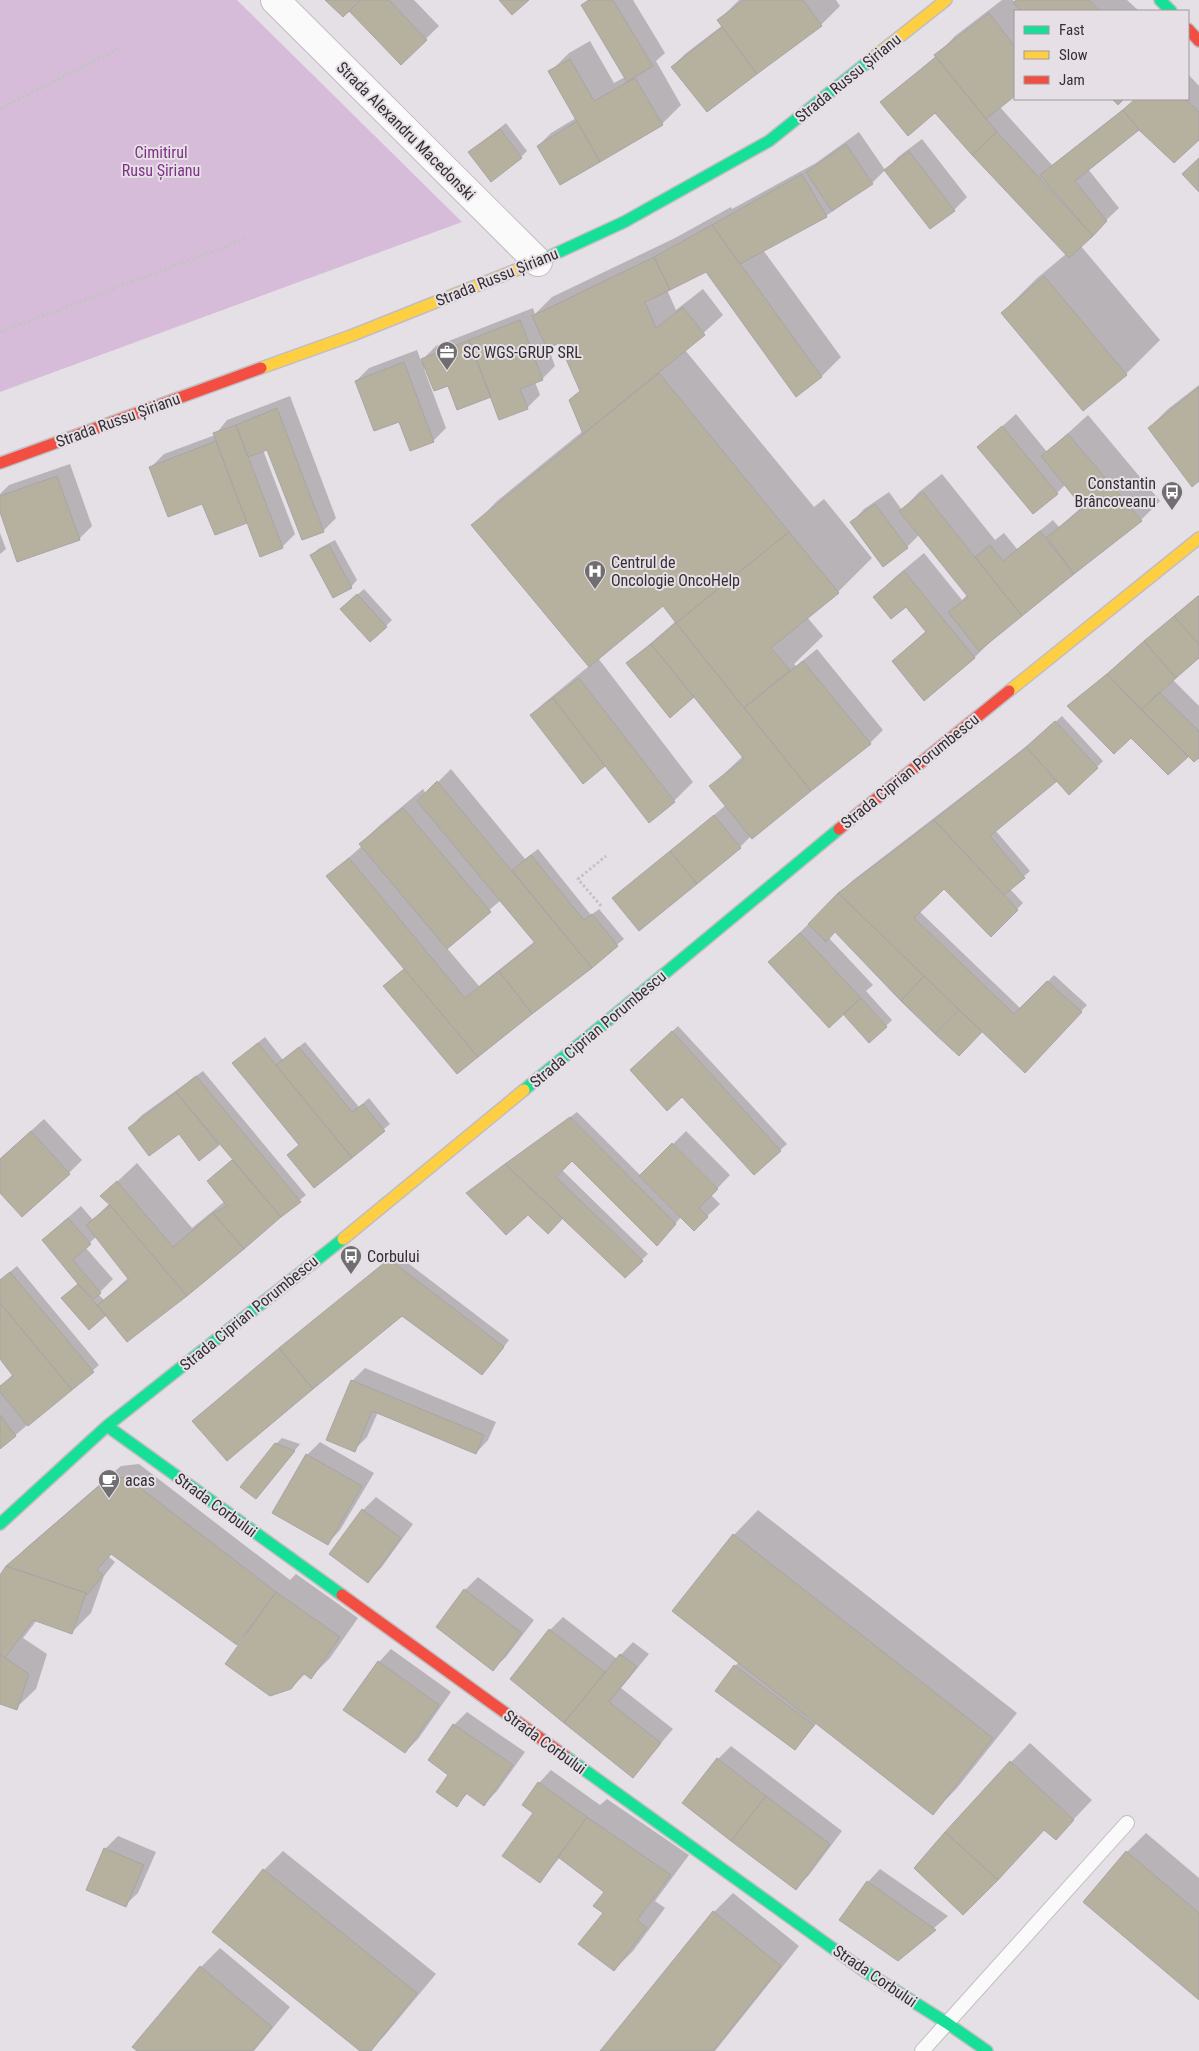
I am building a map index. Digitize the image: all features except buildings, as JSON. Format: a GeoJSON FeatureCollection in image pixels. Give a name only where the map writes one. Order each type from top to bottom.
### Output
{"type":"FeatureCollection","features":[{"type":"Feature","properties":{"kind":"street","name":"Strada Alexandru Macedonski"},"geometry":{"type":"LineString","coordinates":[[275,0],[538,262]]}},
{"type":"Feature","properties":{"kind":"street","name":"Strada Russu Șirianu"},"geometry":{"type":"LineString","coordinates":[[0,463],[346,338],[538,262],[624,222],[769,141],[946,0]]}},
{"type":"Feature","properties":{"kind":"street"},"geometry":{"type":"LineString","coordinates":[[1160,0],[1170,10]]}},
{"type":"Feature","properties":{"kind":"street"},"geometry":{"type":"LineString","coordinates":[[1189,30],[1199,41]]}},
{"type":"Feature","properties":{"kind":"street","name":"Strada Ciprian Porumbescu"},"geometry":{"type":"LineString","coordinates":[[0,1524],[107,1426],[338,1243],[920,763],[1199,538]]}},
{"type":"Feature","properties":{"kind":"street","name":"Strada Corbului"},"geometry":{"type":"LineString","coordinates":[[107,1426],[863,1970],[947,2023],[987,2051]]}},
{"type":"Feature","properties":{"kind":"lane"},"geometry":{"type":"LineString","coordinates":[[922,2051],[1127,1823]]}},
{"type":"Feature","properties":{"kind":"path"},"geometry":{"type":"LineString","coordinates":[[0,109],[119,48]]}},
{"type":"Feature","properties":{"kind":"path"},"geometry":{"type":"LineString","coordinates":[[0,332],[245,239]]}},
{"type":"Feature","properties":{"kind":"path"},"geometry":{"type":"LineString","coordinates":[[601,906],[578,879],[606,856]]}},
{"type":"Feature","properties":{"kind":"green space","name":"Cimitirul Rusu Șirianu"},"geometry":{"type":"Polygon","coordinates":[[[0,0],[237,0],[462,222],[0,392],[0,0]]]}},
{"type":"Feature","properties":{"kind":"traffic: fast"},"geometry":{"type":"LineString","coordinates":[[1160,0],[1170,10]]}},
{"type":"Feature","properties":{"kind":"traffic: fast"},"geometry":{"type":"LineString","coordinates":[[546,258],[624,222],[769,141],[874,57]]}},
{"type":"Feature","properties":{"kind":"traffic: fast"},"geometry":{"type":"LineString","coordinates":[[524,1090],[839,829]]}},
{"type":"Feature","properties":{"kind":"traffic: fast"},"geometry":{"type":"LineString","coordinates":[[0,1524],[107,1426],[343,1239]]}},
{"type":"Feature","properties":{"kind":"traffic: fast"},"geometry":{"type":"LineString","coordinates":[[107,1426],[342,1595]]}},
{"type":"Feature","properties":{"kind":"traffic: fast"},"geometry":{"type":"LineString","coordinates":[[565,1756],[863,1970],[947,2023],[987,2051]]}},
{"type":"Feature","properties":{"kind":"traffic: slow"},"geometry":{"type":"LineString","coordinates":[[874,57],[946,0]]}},
{"type":"Feature","properties":{"kind":"traffic: slow"},"geometry":{"type":"LineString","coordinates":[[261,368],[353,335],[546,258]]}},
{"type":"Feature","properties":{"kind":"traffic: slow"},"geometry":{"type":"LineString","coordinates":[[1009,691],[1199,538]]}},
{"type":"Feature","properties":{"kind":"traffic: slow"},"geometry":{"type":"LineString","coordinates":[[343,1239],[524,1090]]}},
{"type":"Feature","properties":{"kind":"traffic: jam"},"geometry":{"type":"LineString","coordinates":[[1189,30],[1199,41]]}},
{"type":"Feature","properties":{"kind":"traffic: jam"},"geometry":{"type":"LineString","coordinates":[[0,463],[261,368]]}},
{"type":"Feature","properties":{"kind":"traffic: jam"},"geometry":{"type":"LineString","coordinates":[[839,829],[1009,691]]}},
{"type":"Feature","properties":{"kind":"traffic: jam"},"geometry":{"type":"LineString","coordinates":[[342,1595],[565,1756]]}},
{"type":"Feature","properties":{"kind":"place","name":"SC WGS-GRUP SRL"},"geometry":{"type":"Point","coordinates":[447,371]}},
{"type":"Feature","properties":{"kind":"place","name":"Constantin Brâncoveanu"},"geometry":{"type":"Point","coordinates":[1172,511]}},
{"type":"Feature","properties":{"kind":"place","name":"Centrul de Oncologie OncoHelp"},"geometry":{"type":"Point","coordinates":[595,590]}},
{"type":"Feature","properties":{"kind":"place","name":"Corbului"},"geometry":{"type":"Point","coordinates":[351,1275]}},
{"type":"Feature","properties":{"kind":"place","name":"acas"},"geometry":{"type":"Point","coordinates":[109,1499]}}]}
